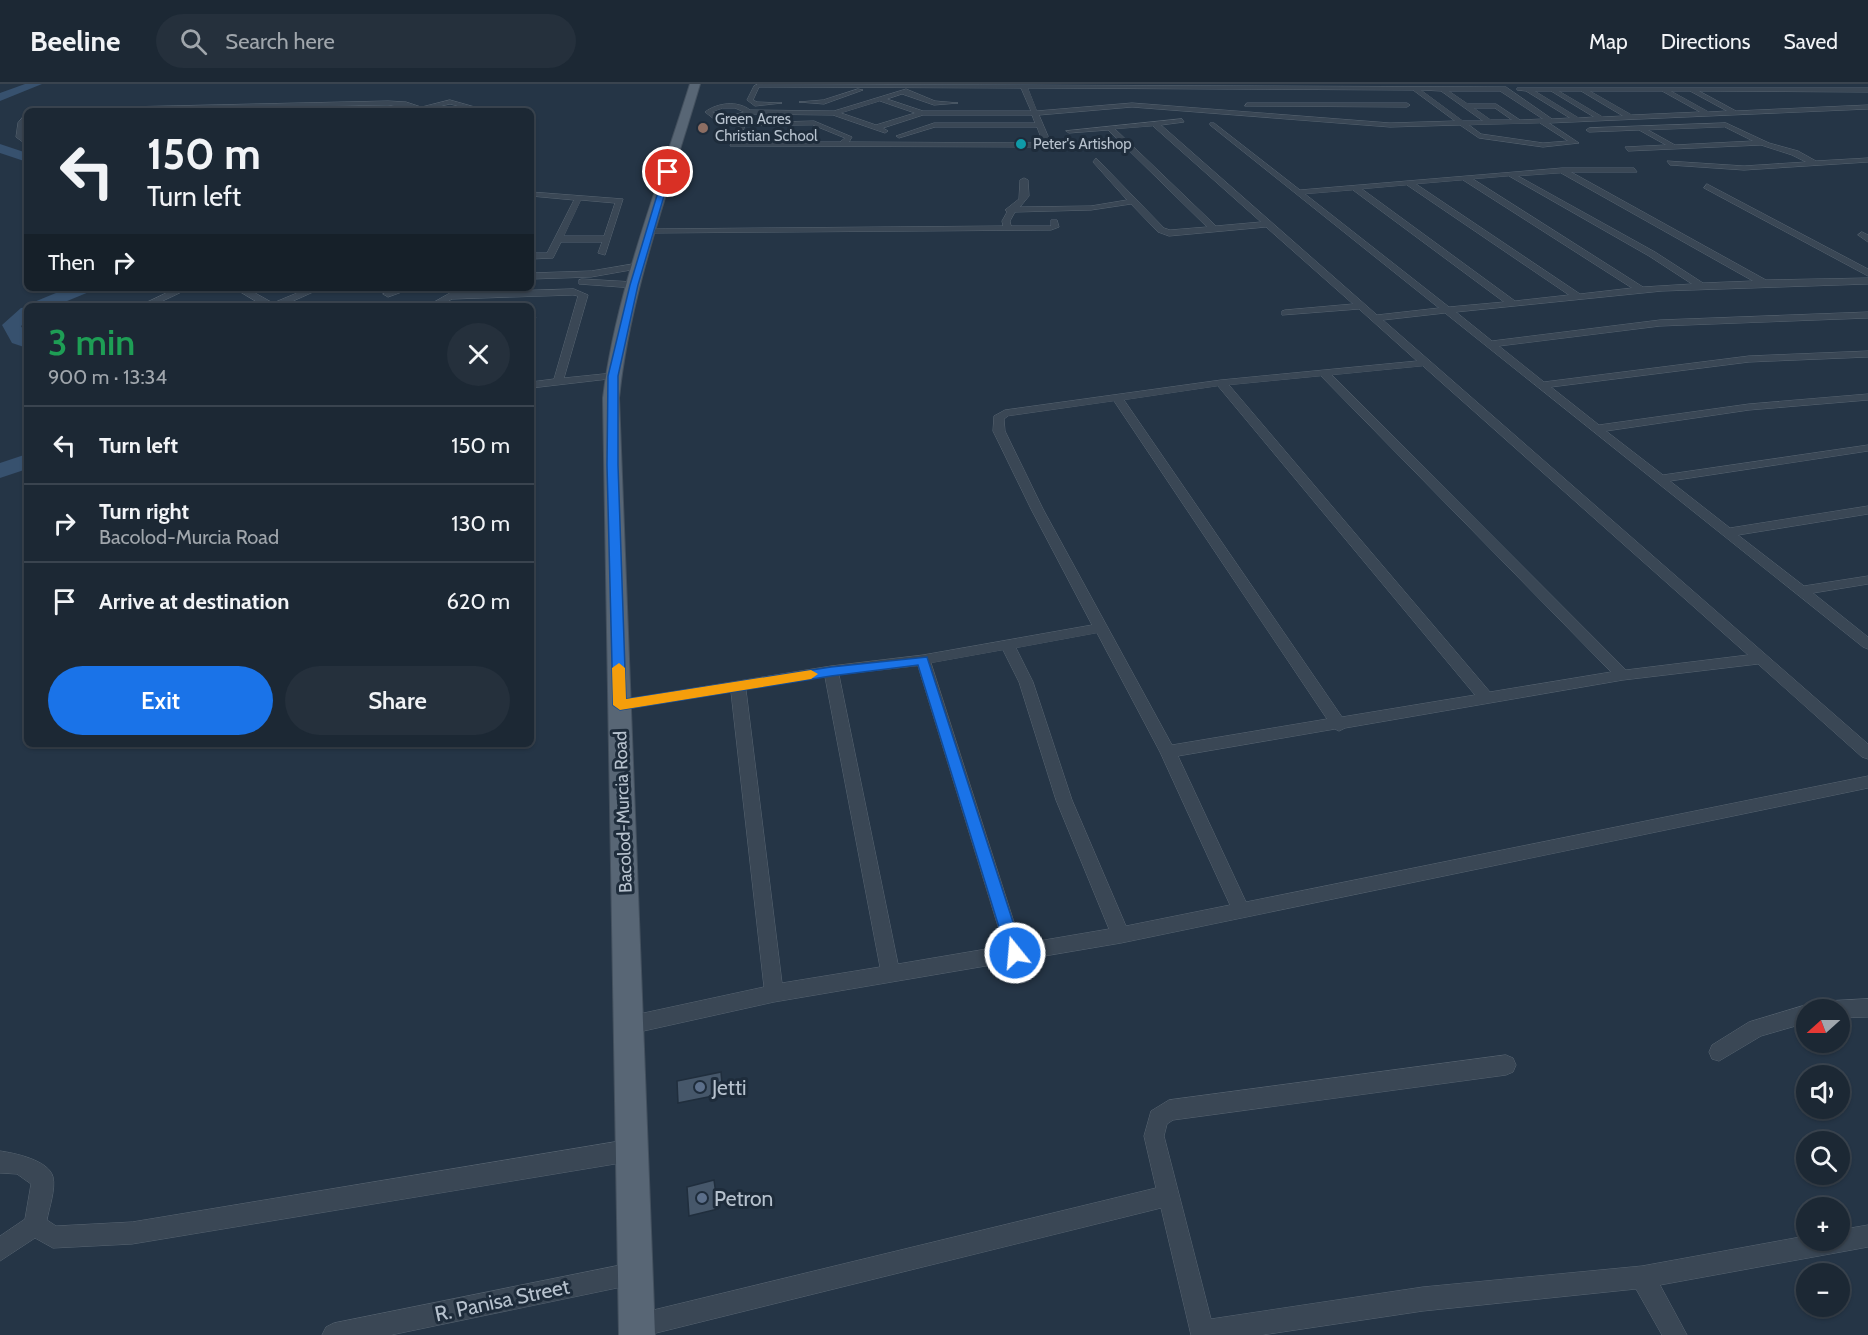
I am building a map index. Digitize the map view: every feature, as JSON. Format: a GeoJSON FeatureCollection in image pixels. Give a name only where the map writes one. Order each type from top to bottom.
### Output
{"type":"FeatureCollection","features":[{"type":"Feature","properties":{"kind":"main road","name":"Bacolod-Murcia Road"},"geometry":{"type":"LineString","coordinates":[[637,1330],[630,1025],[612,465],[613,376],[637,275],[695,84]]}},
{"type":"Feature","properties":{"kind":"street"},"geometry":{"type":"LineString","coordinates":[[864,86],[859,91],[824,102],[755,104],[750,100],[758,86],[864,86],[925,87],[1211,86],[1504,89],[1575,143],[1548,145],[1507,136],[1443,89]]}},
{"type":"Feature","properties":{"kind":"street"},"geometry":{"type":"LineString","coordinates":[[765,144],[783,86]]}},
{"type":"Feature","properties":{"kind":"street"},"geometry":{"type":"LineString","coordinates":[[1072,86],[1095,96],[1110,106]]}},
{"type":"Feature","properties":{"kind":"street"},"geometry":{"type":"LineString","coordinates":[[1211,86],[1217,96]]}},
{"type":"Feature","properties":{"kind":"street"},"geometry":{"type":"LineString","coordinates":[[708,112],[709,115],[721,119],[739,117],[748,112],[834,113],[925,87]]}},
{"type":"Feature","properties":{"kind":"street"},"geometry":{"type":"LineString","coordinates":[[842,144],[850,138],[814,123],[772,123],[741,125],[733,144],[1041,146],[1047,144],[1024,87]]}},
{"type":"Feature","properties":{"kind":"street"},"geometry":{"type":"LineString","coordinates":[[1118,96],[1188,95],[1183,87]]}},
{"type":"Feature","properties":{"kind":"street"},"geometry":{"type":"LineString","coordinates":[[1385,88],[1432,125]]}},
{"type":"Feature","properties":{"kind":"street"},"geometry":{"type":"LineString","coordinates":[[1414,88],[1479,136],[1529,134],[1548,145]]}},
{"type":"Feature","properties":{"kind":"street"},"geometry":{"type":"LineString","coordinates":[[1578,120],[1523,89],[1868,90]]}},
{"type":"Feature","properties":{"kind":"street"},"geometry":{"type":"LineString","coordinates":[[1552,89],[1602,119]]}},
{"type":"Feature","properties":{"kind":"street"},"geometry":{"type":"LineString","coordinates":[[1581,89],[1630,117]]}},
{"type":"Feature","properties":{"kind":"street"},"geometry":{"type":"LineString","coordinates":[[1663,89],[1709,114]]}},
{"type":"Feature","properties":{"kind":"street"},"geometry":{"type":"LineString","coordinates":[[1690,89],[1735,113]]}},
{"type":"Feature","properties":{"kind":"street"},"geometry":{"type":"LineString","coordinates":[[1718,90],[1736,99]]}},
{"type":"Feature","properties":{"kind":"street"},"geometry":{"type":"LineString","coordinates":[[1745,90],[1762,98]]}},
{"type":"Feature","properties":{"kind":"street"},"geometry":{"type":"LineString","coordinates":[[1775,90],[1792,98]]}},
{"type":"Feature","properties":{"kind":"street"},"geometry":{"type":"LineString","coordinates":[[1816,90],[1855,108]]}},
{"type":"Feature","properties":{"kind":"street"},"geometry":{"type":"LineString","coordinates":[[1844,90],[1868,101]]}},
{"type":"Feature","properties":{"kind":"street"},"geometry":{"type":"LineString","coordinates":[[902,92],[934,103],[966,103]]}},
{"type":"Feature","properties":{"kind":"street"},"geometry":{"type":"LineString","coordinates":[[792,95],[847,95]]}},
{"type":"Feature","properties":{"kind":"street"},"geometry":{"type":"LineString","coordinates":[[921,99],[938,95],[978,95]]}},
{"type":"Feature","properties":{"kind":"street"},"geometry":{"type":"LineString","coordinates":[[1241,96],[1395,96]]}},
{"type":"Feature","properties":{"kind":"street"},"geometry":{"type":"LineString","coordinates":[[1455,97],[1513,97]]}},
{"type":"Feature","properties":{"kind":"street"},"geometry":{"type":"LineString","coordinates":[[1656,99],[1679,98]]}},
{"type":"Feature","properties":{"kind":"street"},"geometry":{"type":"LineString","coordinates":[[880,99],[922,113]]}},
{"type":"Feature","properties":{"kind":"street"},"geometry":{"type":"LineString","coordinates":[[1599,99],[1622,99]]}},
{"type":"Feature","properties":{"kind":"street"},"geometry":{"type":"LineString","coordinates":[[1020,100],[1030,100]]}},
{"type":"Feature","properties":{"kind":"street"},"geometry":{"type":"LineString","coordinates":[[430,108],[450,102],[474,108]]}},
{"type":"Feature","properties":{"kind":"street"},"geometry":{"type":"LineString","coordinates":[[1192,102],[1195,110]]}},
{"type":"Feature","properties":{"kind":"street"},"geometry":{"type":"LineString","coordinates":[[1801,102],[1818,111]]}},
{"type":"Feature","properties":{"kind":"street"},"geometry":{"type":"LineString","coordinates":[[1745,103],[1762,112]]}},
{"type":"Feature","properties":{"kind":"street"},"geometry":{"type":"LineString","coordinates":[[1771,103],[1789,111]]}},
{"type":"Feature","properties":{"kind":"street"},"geometry":{"type":"LineString","coordinates":[[240,108],[402,104],[417,108]]}},
{"type":"Feature","properties":{"kind":"street"},"geometry":{"type":"LineString","coordinates":[[1228,112],[1223,104],[1412,110]]}},
{"type":"Feature","properties":{"kind":"street"},"geometry":{"type":"LineString","coordinates":[[875,128],[922,113],[1033,113],[1144,105],[1283,117],[1346,117],[1366,114]]}},
{"type":"Feature","properties":{"kind":"street"},"geometry":{"type":"LineString","coordinates":[[685,112],[708,112],[733,106],[745,108],[748,112]]}},
{"type":"Feature","properties":{"kind":"street"},"geometry":{"type":"LineString","coordinates":[[1467,106],[1496,106],[1519,122]]}},
{"type":"Feature","properties":{"kind":"street"},"geometry":{"type":"LineString","coordinates":[[1671,106],[1693,106]]}},
{"type":"Feature","properties":{"kind":"street"},"geometry":{"type":"LineString","coordinates":[[1346,117],[1386,125],[1432,125],[1818,111],[1868,107]]}},
{"type":"Feature","properties":{"kind":"street"},"geometry":{"type":"LineString","coordinates":[[1614,108],[1637,108]]}},
{"type":"Feature","properties":{"kind":"street"},"geometry":{"type":"LineString","coordinates":[[834,113],[917,144]]}},
{"type":"Feature","properties":{"kind":"street"},"geometry":{"type":"LineString","coordinates":[[1069,131],[1182,121]]}},
{"type":"Feature","properties":{"kind":"street"},"geometry":{"type":"LineString","coordinates":[[23,136],[24,123]]}},
{"type":"Feature","properties":{"kind":"street"},"geometry":{"type":"LineString","coordinates":[[1155,124],[1423,363],[1868,753]]}},
{"type":"Feature","properties":{"kind":"street"},"geometry":{"type":"LineString","coordinates":[[1212,124],[1492,344],[1725,533],[1868,644]]}},
{"type":"Feature","properties":{"kind":"street"},"geometry":{"type":"LineString","coordinates":[[899,136],[934,125],[1039,125]]}},
{"type":"Feature","properties":{"kind":"street"},"geometry":{"type":"LineString","coordinates":[[1577,130],[1726,125],[1762,143],[1795,153],[1816,164]]}},
{"type":"Feature","properties":{"kind":"street"},"geometry":{"type":"LineString","coordinates":[[1665,127],[1739,168]]}},
{"type":"Feature","properties":{"kind":"street"},"geometry":{"type":"LineString","coordinates":[[1110,128],[1215,229]]}},
{"type":"Feature","properties":{"kind":"street"},"geometry":{"type":"LineString","coordinates":[[1640,128],[1674,147]]}},
{"type":"Feature","properties":{"kind":"street"},"geometry":{"type":"LineString","coordinates":[[917,130],[935,135]]}},
{"type":"Feature","properties":{"kind":"street"},"geometry":{"type":"LineString","coordinates":[[820,134],[841,134]]}},
{"type":"Feature","properties":{"kind":"street"},"geometry":{"type":"LineString","coordinates":[[1032,135],[1043,135]]}},
{"type":"Feature","properties":{"kind":"street"},"geometry":{"type":"LineString","coordinates":[[1628,149],[1762,143]]}},
{"type":"Feature","properties":{"kind":"street"},"geometry":{"type":"LineString","coordinates":[[1096,160],[1132,201],[1167,233],[1267,224]]}},
{"type":"Feature","properties":{"kind":"street"},"geometry":{"type":"LineString","coordinates":[[1670,163],[1739,168],[1868,160]]}},
{"type":"Feature","properties":{"kind":"street"},"geometry":{"type":"LineString","coordinates":[[1299,192],[1561,170],[1634,170]]}},
{"type":"Feature","properties":{"kind":"street"},"geometry":{"type":"LineString","coordinates":[[1561,170],[1764,283]]}},
{"type":"Feature","properties":{"kind":"street"},"geometry":{"type":"LineString","coordinates":[[1510,174],[1652,254],[1701,286]]}},
{"type":"Feature","properties":{"kind":"street"},"geometry":{"type":"LineString","coordinates":[[1465,178],[1641,290]]}},
{"type":"Feature","properties":{"kind":"street"},"geometry":{"type":"LineString","coordinates":[[1008,228],[1006,220],[1010,210],[1025,200],[1024,180]]}},
{"type":"Feature","properties":{"kind":"street"},"geometry":{"type":"LineString","coordinates":[[1409,183],[1576,296]]}},
{"type":"Feature","properties":{"kind":"street"},"geometry":{"type":"LineString","coordinates":[[1707,186],[1868,273]]}},
{"type":"Feature","properties":{"kind":"street"},"geometry":{"type":"LineString","coordinates":[[1356,188],[1512,303]]}},
{"type":"Feature","properties":{"kind":"street"},"geometry":{"type":"LineString","coordinates":[[534,194],[620,201],[602,254]]}},
{"type":"Feature","properties":{"kind":"street"},"geometry":{"type":"LineString","coordinates":[[544,275],[550,256],[579,197]]}},
{"type":"Feature","properties":{"kind":"street"},"geometry":{"type":"LineString","coordinates":[[1010,210],[1090,208],[1132,201]]}},
{"type":"Feature","properties":{"kind":"street"},"geometry":{"type":"LineString","coordinates":[[650,231],[1052,228],[1055,227],[1054,222]]}},
{"type":"Feature","properties":{"kind":"street"},"geometry":{"type":"LineString","coordinates":[[558,239],[606,238]]}},
{"type":"Feature","properties":{"kind":"street"},"geometry":{"type":"LineString","coordinates":[[534,256],[550,256]]}},
{"type":"Feature","properties":{"kind":"street"},"geometry":{"type":"LineString","coordinates":[[534,283],[591,274],[637,275]]}},
{"type":"Feature","properties":{"kind":"street"},"geometry":{"type":"LineString","coordinates":[[534,276],[544,275],[561,279],[637,275]]}},
{"type":"Feature","properties":{"kind":"street"},"geometry":{"type":"LineString","coordinates":[[1374,318],[1641,290],[1764,283],[1868,281]]}},
{"type":"Feature","properties":{"kind":"street"},"geometry":{"type":"LineString","coordinates":[[151,303],[178,291]]}},
{"type":"Feature","properties":{"kind":"street"},"geometry":{"type":"LineString","coordinates":[[244,291],[266,303]]}},
{"type":"Feature","properties":{"kind":"street"},"geometry":{"type":"LineString","coordinates":[[280,303],[310,291]]}},
{"type":"Feature","properties":{"kind":"street"},"geometry":{"type":"LineString","coordinates":[[439,303],[450,296],[574,292],[583,295],[558,382]]}},
{"type":"Feature","properties":{"kind":"street"},"geometry":{"type":"LineString","coordinates":[[1285,313],[1361,306]]}},
{"type":"Feature","properties":{"kind":"street"},"geometry":{"type":"LineString","coordinates":[[1492,344],[1660,323],[1868,315]]}},
{"type":"Feature","properties":{"kind":"street"},"geometry":{"type":"LineString","coordinates":[[1542,385],[1749,359],[1868,354]]}},
{"type":"Feature","properties":{"kind":"street"},"geometry":{"type":"LineString","coordinates":[[1241,910],[1168,753],[1037,509],[999,431],[998,418],[1005,413],[1116,396],[1423,363]]}},
{"type":"Feature","properties":{"kind":"street"},"geometry":{"type":"LineString","coordinates":[[1324,374],[1623,675]]}},
{"type":"Feature","properties":{"kind":"street"},"geometry":{"type":"LineString","coordinates":[[534,385],[613,376]]}},
{"type":"Feature","properties":{"kind":"street"},"geometry":{"type":"LineString","coordinates":[[1221,383],[1486,698]]}},
{"type":"Feature","properties":{"kind":"street"},"geometry":{"type":"LineString","coordinates":[[1116,396],[1339,724]]}},
{"type":"Feature","properties":{"kind":"street"},"geometry":{"type":"LineString","coordinates":[[1597,429],[1749,407],[1868,397]]}},
{"type":"Feature","properties":{"kind":"street"},"geometry":{"type":"LineString","coordinates":[[1660,479],[1868,448]]}},
{"type":"Feature","properties":{"kind":"street"},"geometry":{"type":"LineString","coordinates":[[1725,533],[1868,510]]}},
{"type":"Feature","properties":{"kind":"street"},"geometry":{"type":"LineString","coordinates":[[1802,591],[1868,580]]}},
{"type":"Feature","properties":{"kind":"street"},"geometry":{"type":"LineString","coordinates":[[620,705],[831,671],[923,660],[1100,628]]}},
{"type":"Feature","properties":{"kind":"street"},"geometry":{"type":"LineString","coordinates":[[1007,644],[1026,682],[1064,800],[1121,935]]}},
{"type":"Feature","properties":{"kind":"street"},"geometry":{"type":"LineString","coordinates":[[1168,753],[1623,675],[1760,659]]}},
{"type":"Feature","properties":{"kind":"street"},"geometry":{"type":"LineString","coordinates":[[923,660],[1015,953]]}},
{"type":"Feature","properties":{"kind":"street"},"geometry":{"type":"LineString","coordinates":[[831,671],[891,974]]}},
{"type":"Feature","properties":{"kind":"street"},"geometry":{"type":"LineString","coordinates":[[738,686],[774,993]]}},
{"type":"Feature","properties":{"kind":"street"},"geometry":{"type":"LineString","coordinates":[[630,1025],[774,993],[1121,935],[1868,782]]}},
{"type":"Feature","properties":{"kind":"street"},"geometry":{"type":"LineString","coordinates":[[1850,1009],[1868,1008]]}},
{"type":"Feature","properties":{"kind":"street"},"geometry":{"type":"LineString","coordinates":[[1719,1052],[1756,1028],[1796,1017]]}},
{"type":"Feature","properties":{"kind":"street"},"geometry":{"type":"LineString","coordinates":[[1506,1065],[1169,1110],[1158,1118],[1154,1136],[1203,1334],[1424,1299],[1642,1278],[1868,1236]]}},
{"type":"Feature","properties":{"kind":"street"},"geometry":{"type":"LineString","coordinates":[[35,1225],[53,1237],[132,1233],[633,1150]]}},
{"type":"Feature","properties":{"kind":"street"},"geometry":{"type":"LineString","coordinates":[[0,1162],[20,1164],[43,1179],[35,1225],[0,1251]]}},
{"type":"Feature","properties":{"kind":"street"},"geometry":{"type":"LineString","coordinates":[[637,1330],[1167,1196]]}},
{"type":"Feature","properties":{"kind":"street","name":"R. Panisa Street"},"geometry":{"type":"LineString","coordinates":[[334,1335],[394,1329],[636,1273]]}},
{"type":"Feature","properties":{"kind":"street"},"geometry":{"type":"LineString","coordinates":[[1642,1278],[1675,1335]]}},
{"type":"Feature","properties":{"kind":"building","name":"Jetti"},"geometry":{"type":"Polygon","coordinates":[[[721,1072],[723,1094],[678,1103],[677,1081],[721,1072]]]}},
{"type":"Feature","properties":{"kind":"building","name":"Petron"},"geometry":{"type":"Polygon","coordinates":[[[714,1180],[718,1209],[689,1216],[687,1187],[714,1180]]]}},
{"type":"Feature","properties":{"kind":"waterway"},"geometry":{"type":"LineString","coordinates":[[0,97],[36,84]]}},
{"type":"Feature","properties":{"kind":"waterway"},"geometry":{"type":"LineString","coordinates":[[0,148],[24,157]]}},
{"type":"Feature","properties":{"kind":"waterway"},"geometry":{"type":"LineString","coordinates":[[47,303],[76,291]]}},
{"type":"Feature","properties":{"kind":"waterway"},"geometry":{"type":"LineString","coordinates":[[24,314],[11,325],[19,339],[24,341]]}},
{"type":"Feature","properties":{"kind":"waterway"},"geometry":{"type":"LineString","coordinates":[[0,471],[24,462]]}},
{"type":"Feature","properties":{"kind":"slow traffic"},"geometry":{"type":"LineString","coordinates":[[619,668],[620,705],[811,674]]}},
{"type":"Feature","properties":{"kind":"place","name":"Green Acres Christian School"},"geometry":{"type":"Point","coordinates":[703,128]}},
{"type":"Feature","properties":{"kind":"place","name":"Peter's Artishop"},"geometry":{"type":"Point","coordinates":[1021,144]}},
{"type":"Feature","properties":{"kind":"place","name":"Jetti"},"geometry":{"type":"Point","coordinates":[700,1087]}},
{"type":"Feature","properties":{"kind":"place","name":"Petron"},"geometry":{"type":"Point","coordinates":[702,1198]}},
{"type":"Feature","properties":{"kind":"route"},"geometry":{"type":"LineString","coordinates":[[668,172],[634,285],[616,354],[613,376],[612,465],[620,705],[831,671],[923,660],[1015,953]]}}]}
